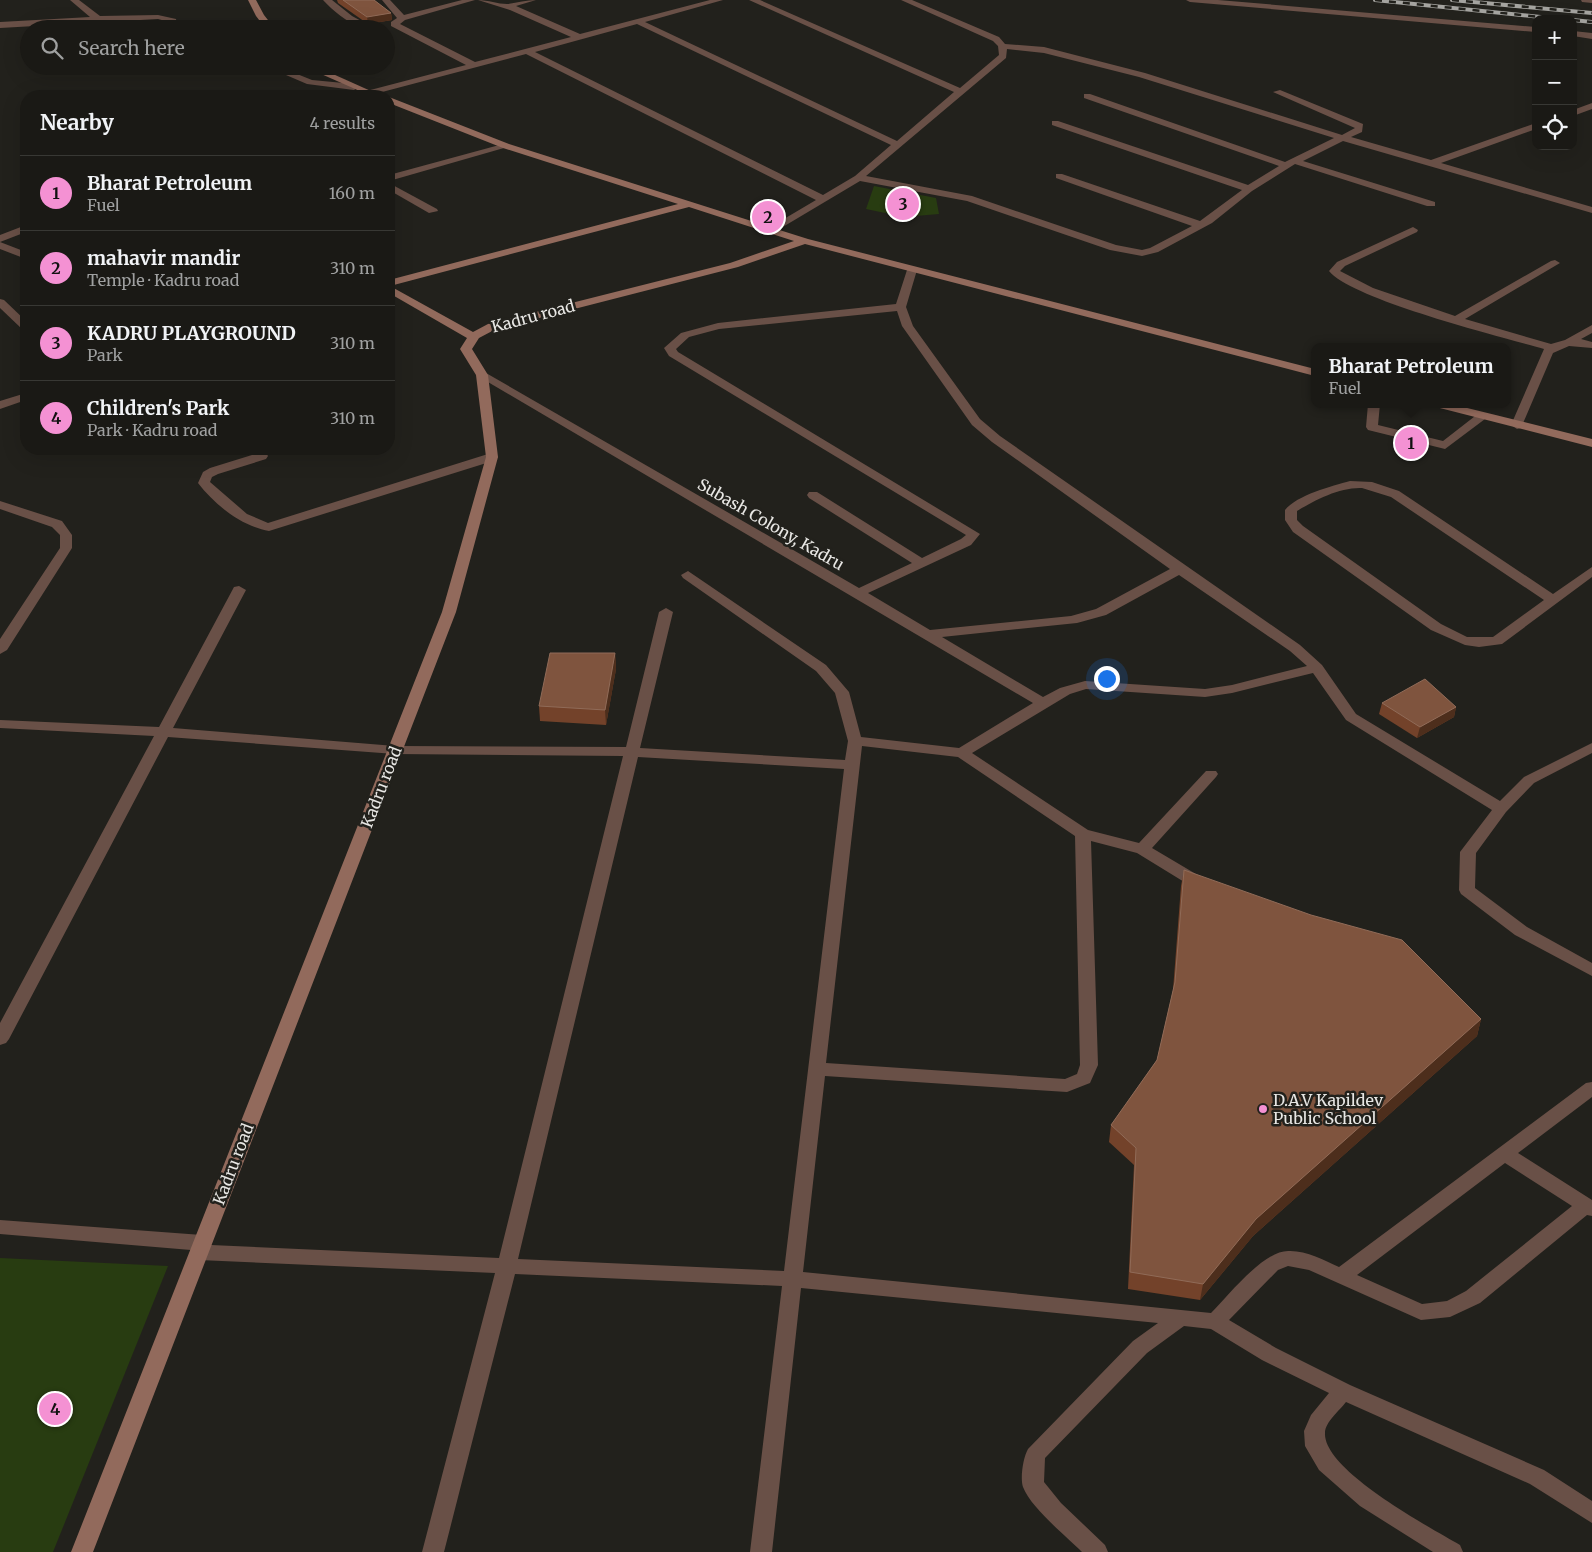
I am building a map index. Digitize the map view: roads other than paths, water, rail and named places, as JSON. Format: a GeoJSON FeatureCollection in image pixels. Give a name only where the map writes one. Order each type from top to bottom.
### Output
{"type":"FeatureCollection","features":[{"type":"Feature","properties":{"kind":"main road"},"geometry":{"type":"LineString","coordinates":[[252,0],[263,20]]}},
{"type":"Feature","properties":{"kind":"main road"},"geometry":{"type":"LineString","coordinates":[[327,75],[362,90]]}},
{"type":"Feature","properties":{"kind":"main road"},"geometry":{"type":"LineString","coordinates":[[395,102],[506,146],[804,241],[1311,372]]}},
{"type":"Feature","properties":{"kind":"main road"},"geometry":{"type":"LineString","coordinates":[[395,281],[690,204]]}},
{"type":"Feature","properties":{"kind":"main road","name":"Kadru road"},"geometry":{"type":"LineString","coordinates":[[82,1552],[449,612],[492,457],[482,375],[466,349],[472,336],[487,328],[514,320],[734,265],[804,241]]}},
{"type":"Feature","properties":{"kind":"main road"},"geometry":{"type":"LineString","coordinates":[[395,291],[472,336]]}},
{"type":"Feature","properties":{"kind":"main road"},"geometry":{"type":"LineString","coordinates":[[1452,408],[1592,443]]}},
{"type":"Feature","properties":{"kind":"street"},"geometry":{"type":"LineString","coordinates":[[76,1],[89,0]]}},
{"type":"Feature","properties":{"kind":"street"},"geometry":{"type":"LineString","coordinates":[[326,0],[353,20]]}},
{"type":"Feature","properties":{"kind":"street"},"geometry":{"type":"LineString","coordinates":[[386,0],[402,18]]}},
{"type":"Feature","properties":{"kind":"street"},"geometry":{"type":"LineString","coordinates":[[395,23],[402,18],[471,0]]}},
{"type":"Feature","properties":{"kind":"street"},"geometry":{"type":"LineString","coordinates":[[482,0],[507,6],[579,37]]}},
{"type":"Feature","properties":{"kind":"street"},"geometry":{"type":"LineString","coordinates":[[507,6],[532,0]]}},
{"type":"Feature","properties":{"kind":"street"},"geometry":{"type":"LineString","coordinates":[[753,0],[959,92]]}},
{"type":"Feature","properties":{"kind":"street"},"geometry":{"type":"LineString","coordinates":[[905,0],[990,36],[1002,46],[1025,47],[1065,54],[1178,86],[1343,138],[1592,210]]}},
{"type":"Feature","properties":{"kind":"street"},"geometry":{"type":"LineString","coordinates":[[1190,0],[1532,30]]}},
{"type":"Feature","properties":{"kind":"street"},"geometry":{"type":"LineString","coordinates":[[1585,0],[1592,1]]}},
{"type":"Feature","properties":{"kind":"street"},"geometry":{"type":"LineString","coordinates":[[76,1],[97,18]]}},
{"type":"Feature","properties":{"kind":"street"},"geometry":{"type":"LineString","coordinates":[[376,90],[712,1]]}},
{"type":"Feature","properties":{"kind":"street"},"geometry":{"type":"LineString","coordinates":[[69,20],[158,17],[173,20]]}},
{"type":"Feature","properties":{"kind":"street"},"geometry":{"type":"LineString","coordinates":[[638,22],[898,145]]}},
{"type":"Feature","properties":{"kind":"street"},"geometry":{"type":"LineString","coordinates":[[0,25],[20,24]]}},
{"type":"Feature","properties":{"kind":"street"},"geometry":{"type":"LineString","coordinates":[[395,25],[474,65]]}},
{"type":"Feature","properties":{"kind":"street"},"geometry":{"type":"LineString","coordinates":[[1577,34],[1592,36]]}},
{"type":"Feature","properties":{"kind":"street"},"geometry":{"type":"LineString","coordinates":[[771,230],[858,178],[1003,56],[1002,46]]}},
{"type":"Feature","properties":{"kind":"street"},"geometry":{"type":"LineString","coordinates":[[527,51],[824,200]]}},
{"type":"Feature","properties":{"kind":"street"},"geometry":{"type":"LineString","coordinates":[[292,75],[310,82],[354,87]]}},
{"type":"Feature","properties":{"kind":"street"},"geometry":{"type":"LineString","coordinates":[[858,178],[969,198],[1128,252],[1142,253],[1154,250],[1200,226],[1290,163],[1359,130],[1360,126],[1277,92]]}},
{"type":"Feature","properties":{"kind":"street"},"geometry":{"type":"LineString","coordinates":[[1087,96],[1290,163],[1430,204]]}},
{"type":"Feature","properties":{"kind":"street"},"geometry":{"type":"LineString","coordinates":[[1577,112],[1592,106]]}},
{"type":"Feature","properties":{"kind":"street"},"geometry":{"type":"LineString","coordinates":[[1056,123],[1249,190]]}},
{"type":"Feature","properties":{"kind":"street"},"geometry":{"type":"LineString","coordinates":[[1433,163],[1532,127]]}},
{"type":"Feature","properties":{"kind":"street"},"geometry":{"type":"LineString","coordinates":[[395,176],[506,146]]}},
{"type":"Feature","properties":{"kind":"street"},"geometry":{"type":"LineString","coordinates":[[1059,176],[1200,226]]}},
{"type":"Feature","properties":{"kind":"street"},"geometry":{"type":"LineString","coordinates":[[395,189],[433,211]]}},
{"type":"Feature","properties":{"kind":"street"},"geometry":{"type":"LineString","coordinates":[[1413,230],[1341,264],[1334,270],[1337,276],[1456,320],[1552,348]]}},
{"type":"Feature","properties":{"kind":"street"},"geometry":{"type":"LineString","coordinates":[[0,239],[20,231]]}},
{"type":"Feature","properties":{"kind":"street"},"geometry":{"type":"LineString","coordinates":[[0,245],[20,253]]}},
{"type":"Feature","properties":{"kind":"street"},"geometry":{"type":"LineString","coordinates":[[1456,320],[1555,262]]}},
{"type":"Feature","properties":{"kind":"street"},"geometry":{"type":"LineString","coordinates":[[912,270],[901,307],[908,326],[976,422],[996,439],[1179,569],[1295,648],[1317,668],[1351,717],[1501,809]]}},
{"type":"Feature","properties":{"kind":"street"},"geometry":{"type":"LineString","coordinates":[[0,302],[20,321]]}},
{"type":"Feature","properties":{"kind":"street"},"geometry":{"type":"LineString","coordinates":[[858,592],[966,542],[974,534],[673,354],[670,348],[685,335],[718,326],[901,307]]}},
{"type":"Feature","properties":{"kind":"street"},"geometry":{"type":"LineString","coordinates":[[1569,342],[1592,328]]}},
{"type":"Feature","properties":{"kind":"street"},"geometry":{"type":"LineString","coordinates":[[1517,425],[1548,351],[1557,344],[1569,342],[1592,345]]}},
{"type":"Feature","properties":{"kind":"street","name":"Subash Colony, Kadru"},"geometry":{"type":"LineString","coordinates":[[482,375],[858,592],[1043,703]]}},
{"type":"Feature","properties":{"kind":"street"},"geometry":{"type":"LineString","coordinates":[[0,405],[20,398]]}},
{"type":"Feature","properties":{"kind":"street"},"geometry":{"type":"LineString","coordinates":[[1374,408],[1372,427],[1445,445],[1483,416]]}},
{"type":"Feature","properties":{"kind":"street"},"geometry":{"type":"LineString","coordinates":[[262,456],[214,471],[207,475],[204,483],[248,521],[258,526],[269,527],[492,457]]}},
{"type":"Feature","properties":{"kind":"street"},"geometry":{"type":"LineString","coordinates":[[1553,600],[1395,494],[1376,486],[1354,484],[1303,501],[1291,510],[1291,520],[1298,529],[1436,627],[1460,641],[1480,644],[1497,641],[1553,600],[1592,571]]}},
{"type":"Feature","properties":{"kind":"street"},"geometry":{"type":"LineString","coordinates":[[813,495],[920,563]]}},
{"type":"Feature","properties":{"kind":"street"},"geometry":{"type":"LineString","coordinates":[[0,505],[57,524],[66,535],[66,548],[0,650]]}},
{"type":"Feature","properties":{"kind":"street"},"geometry":{"type":"LineString","coordinates":[[927,634],[1072,620],[1101,612],[1122,602],[1179,569]]}},
{"type":"Feature","properties":{"kind":"street"},"geometry":{"type":"LineString","coordinates":[[688,575],[821,668],[842,692],[855,741],[761,1552]]}},
{"type":"Feature","properties":{"kind":"street"},"geometry":{"type":"LineString","coordinates":[[0,1039],[239,590]]}},
{"type":"Feature","properties":{"kind":"street"},"geometry":{"type":"LineString","coordinates":[[433,1552],[507,1266],[666,612]]}},
{"type":"Feature","properties":{"kind":"street"},"geometry":{"type":"LineString","coordinates":[[962,753],[1043,703],[1066,691],[1086,685],[1204,693],[1232,689],[1317,668]]}},
{"type":"Feature","properties":{"kind":"street"},"geometry":{"type":"LineString","coordinates":[[0,724],[164,732],[395,750],[632,752],[852,765]]}},
{"type":"Feature","properties":{"kind":"street"},"geometry":{"type":"LineString","coordinates":[[855,741],[962,753],[1083,834],[1142,848],[1214,893]]}},
{"type":"Feature","properties":{"kind":"street"},"geometry":{"type":"LineString","coordinates":[[1592,746],[1529,780],[1501,809],[1468,852],[1467,890],[1522,931],[1592,970]]}},
{"type":"Feature","properties":{"kind":"street"},"geometry":{"type":"LineString","coordinates":[[1142,848],[1211,774]]}},
{"type":"Feature","properties":{"kind":"street"},"geometry":{"type":"LineString","coordinates":[[817,1069],[1067,1086],[1084,1078],[1089,1065],[1083,834]]}},
{"type":"Feature","properties":{"kind":"street"},"geometry":{"type":"LineString","coordinates":[[1340,1276],[1592,1088]]}},
{"type":"Feature","properties":{"kind":"street"},"geometry":{"type":"LineString","coordinates":[[1215,1322],[1271,1265],[1287,1258],[1312,1263],[1421,1312],[1450,1309],[1473,1297],[1589,1207],[1505,1154]]}},
{"type":"Feature","properties":{"kind":"street"},"geometry":{"type":"LineString","coordinates":[[0,1227],[200,1247],[507,1266],[794,1279],[1215,1322],[1269,1354],[1343,1391],[1537,1477],[1592,1513]]}},
{"type":"Feature","properties":{"kind":"street"},"geometry":{"type":"LineString","coordinates":[[1097,1552],[1052,1510],[1033,1484],[1035,1455],[1140,1347],[1180,1318]]}},
{"type":"Feature","properties":{"kind":"street"},"geometry":{"type":"LineString","coordinates":[[1343,1391],[1314,1432],[1314,1446],[1323,1462],[1345,1484],[1452,1552]]}},
{"type":"Feature","properties":{"kind":"railway"},"geometry":{"type":"LineString","coordinates":[[1375,0],[1532,16]]}},
{"type":"Feature","properties":{"kind":"railway"},"geometry":{"type":"LineString","coordinates":[[1452,0],[1592,13]]}},
{"type":"Feature","properties":{"kind":"railway"},"geometry":{"type":"LineString","coordinates":[[1577,20],[1592,22]]}},
{"type":"Feature","properties":{"kind":"place","name":"KADRU PLAYGROUND"},"geometry":{"type":"Point","coordinates":[903,204]}},
{"type":"Feature","properties":{"kind":"place","name":"mahavir mandir"},"geometry":{"type":"Point","coordinates":[768,217]}},
{"type":"Feature","properties":{"kind":"place","name":"Bharat Petroleum"},"geometry":{"type":"Point","coordinates":[1411,443]}},
{"type":"Feature","properties":{"kind":"place","name":"D.A.V Kapildev Public School"},"geometry":{"type":"Point","coordinates":[1263,1109]}},
{"type":"Feature","properties":{"kind":"place","name":"Children's Park"},"geometry":{"type":"Point","coordinates":[55,1409]}}]}
